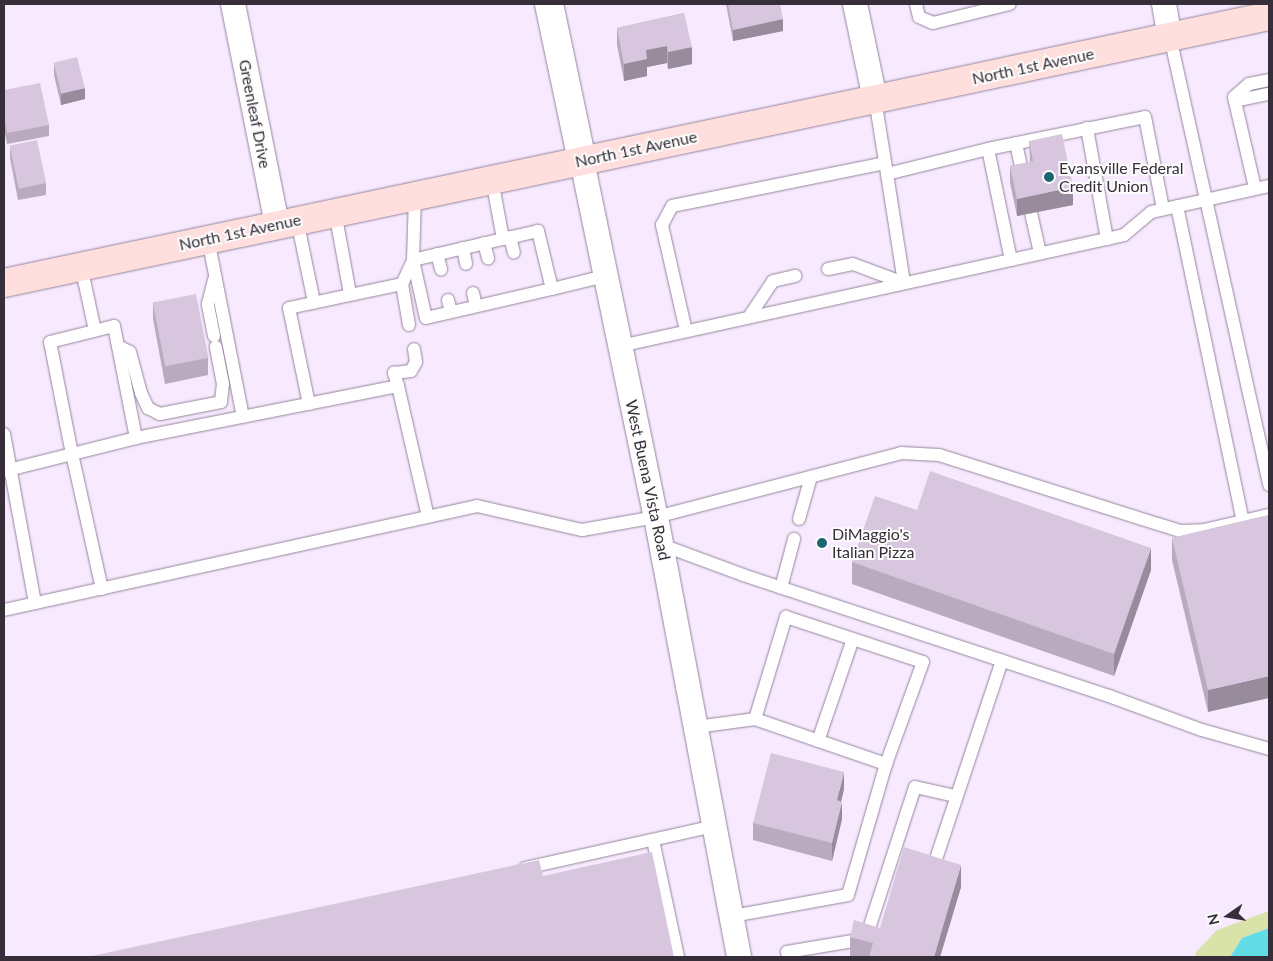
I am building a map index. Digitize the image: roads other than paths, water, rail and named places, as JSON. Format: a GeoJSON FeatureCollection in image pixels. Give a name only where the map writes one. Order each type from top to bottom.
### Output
{"type":"FeatureCollection","features":[{"type":"Feature","properties":{"kind":"main road","name":"North 1st Avenue"},"geometry":{"type":"LineString","coordinates":[[4,283],[1269,16]]}},
{"type":"Feature","properties":{"kind":"street","name":"Greenleaf Drive"},"geometry":{"type":"LineString","coordinates":[[233,4],[287,222]]}},
{"type":"Feature","properties":{"kind":"street","name":"West Buena Vista Road"},"geometry":{"type":"LineString","coordinates":[[549,4],[662,545],[739,957]]}},
{"type":"Feature","properties":{"kind":"street"},"geometry":{"type":"LineString","coordinates":[[854,4],[875,99]]}},
{"type":"Feature","properties":{"kind":"street"},"geometry":{"type":"LineString","coordinates":[[1164,4],[1170,37]]}},
{"type":"Feature","properties":{"kind":"lane"},"geometry":{"type":"LineString","coordinates":[[916,4],[919,16],[934,23],[977,8],[1010,4]]}},
{"type":"Feature","properties":{"kind":"lane"},"geometry":{"type":"LineString","coordinates":[[1170,37],[1269,485]]}},
{"type":"Feature","properties":{"kind":"lane"},"geometry":{"type":"LineString","coordinates":[[1256,188],[1234,96],[1249,84],[1269,80]]}},
{"type":"Feature","properties":{"kind":"lane"},"geometry":{"type":"LineString","coordinates":[[1235,101],[1269,94]]}},
{"type":"Feature","properties":{"kind":"lane"},"geometry":{"type":"LineString","coordinates":[[875,99],[904,283]]}},
{"type":"Feature","properties":{"kind":"lane"},"geometry":{"type":"LineString","coordinates":[[686,331],[662,225],[672,206],[988,149],[1145,117],[1163,209]]}},
{"type":"Feature","properties":{"kind":"lane"},"geometry":{"type":"LineString","coordinates":[[1086,128],[1107,238]]}},
{"type":"Feature","properties":{"kind":"lane"},"geometry":{"type":"LineString","coordinates":[[1016,143],[1024,180]]}},
{"type":"Feature","properties":{"kind":"lane"},"geometry":{"type":"LineString","coordinates":[[988,149],[1011,260]]}},
{"type":"Feature","properties":{"kind":"lane"},"geometry":{"type":"LineString","coordinates":[[492,180],[506,238],[514,253]]}},
{"type":"Feature","properties":{"kind":"lane"},"geometry":{"type":"LineString","coordinates":[[620,346],[1124,235],[1151,212],[1269,186]]}},
{"type":"Feature","properties":{"kind":"lane"},"geometry":{"type":"LineString","coordinates":[[415,196],[413,260],[426,318],[450,306],[476,306],[496,295],[521,289],[552,289],[605,276]]}},
{"type":"Feature","properties":{"kind":"lane"},"geometry":{"type":"LineString","coordinates":[[1177,206],[1243,521]]}},
{"type":"Feature","properties":{"kind":"lane"},"geometry":{"type":"LineString","coordinates":[[336,212],[350,294]]}},
{"type":"Feature","properties":{"kind":"lane"},"geometry":{"type":"LineString","coordinates":[[1031,213],[1040,254]]}},
{"type":"Feature","properties":{"kind":"lane"},"geometry":{"type":"LineString","coordinates":[[287,222],[314,302]]}},
{"type":"Feature","properties":{"kind":"lane"},"geometry":{"type":"LineString","coordinates":[[413,260],[538,231],[552,289]]}},
{"type":"Feature","properties":{"kind":"lane"},"geometry":{"type":"LineString","coordinates":[[208,239],[243,417]]}},
{"type":"Feature","properties":{"kind":"lane"},"geometry":{"type":"LineString","coordinates":[[484,243],[488,258]]}},
{"type":"Feature","properties":{"kind":"lane"},"geometry":{"type":"LineString","coordinates":[[463,248],[466,264]]}},
{"type":"Feature","properties":{"kind":"lane"},"geometry":{"type":"LineString","coordinates":[[437,254],[441,269]]}},
{"type":"Feature","properties":{"kind":"lane"},"geometry":{"type":"LineString","coordinates":[[409,325],[402,284],[413,260]]}},
{"type":"Feature","properties":{"kind":"lane"},"geometry":{"type":"LineString","coordinates":[[828,269],[853,264],[904,283]]}},
{"type":"Feature","properties":{"kind":"lane"},"geometry":{"type":"LineString","coordinates":[[81,266],[95,330]]}},
{"type":"Feature","properties":{"kind":"lane"},"geometry":{"type":"LineString","coordinates":[[749,317],[773,281],[795,276]]}},
{"type":"Feature","properties":{"kind":"lane"},"geometry":{"type":"LineString","coordinates":[[118,346],[130,352],[141,393],[148,408],[160,414],[221,402],[223,384],[208,304],[215,277]]}},
{"type":"Feature","properties":{"kind":"lane"},"geometry":{"type":"LineString","coordinates":[[309,404],[289,308],[402,284]]}},
{"type":"Feature","properties":{"kind":"lane"},"geometry":{"type":"LineString","coordinates":[[473,293],[476,306]]}},
{"type":"Feature","properties":{"kind":"lane"},"geometry":{"type":"LineString","coordinates":[[102,589],[72,454],[50,342],[114,326],[136,438]]}},
{"type":"Feature","properties":{"kind":"lane"},"geometry":{"type":"LineString","coordinates":[[414,349],[416,362],[411,371],[394,373],[428,517]]}},
{"type":"Feature","properties":{"kind":"lane"},"geometry":{"type":"LineString","coordinates":[[7,470],[136,438],[398,386]]}},
{"type":"Feature","properties":{"kind":"lane"},"geometry":{"type":"LineString","coordinates":[[4,434],[7,470],[35,603]]}},
{"type":"Feature","properties":{"kind":"lane"},"geometry":{"type":"LineString","coordinates":[[4,610],[477,506],[582,530],[656,517],[901,453],[939,455],[1180,531],[1204,530],[1269,516]]}},
{"type":"Feature","properties":{"kind":"lane"},"geometry":{"type":"LineString","coordinates":[[799,519],[811,476]]}},
{"type":"Feature","properties":{"kind":"lane"},"geometry":{"type":"LineString","coordinates":[[781,588],[794,539]]}},
{"type":"Feature","properties":{"kind":"lane"},"geometry":{"type":"LineString","coordinates":[[662,545],[781,588],[1109,696],[1202,730],[1269,749]]}},
{"type":"Feature","properties":{"kind":"lane"},"geometry":{"type":"LineString","coordinates":[[732,916],[848,895],[886,764],[923,662],[786,617],[755,719]]}},
{"type":"Feature","properties":{"kind":"lane"},"geometry":{"type":"LineString","coordinates":[[818,741],[854,639]]}},
{"type":"Feature","properties":{"kind":"lane"},"geometry":{"type":"LineString","coordinates":[[937,856],[1002,661]]}},
{"type":"Feature","properties":{"kind":"lane"},"geometry":{"type":"LineString","coordinates":[[696,727],[755,719],[886,764]]}},
{"type":"Feature","properties":{"kind":"lane"},"geometry":{"type":"LineString","coordinates":[[788,957],[787,952],[864,942],[915,787],[956,796]]}},
{"type":"Feature","properties":{"kind":"lane"},"geometry":{"type":"LineString","coordinates":[[510,871],[715,826]]}},
{"type":"Feature","properties":{"kind":"lane"},"geometry":{"type":"LineString","coordinates":[[653,840],[678,957]]}},
{"type":"Feature","properties":{"kind":"water"},"geometry":{"type":"Polygon","coordinates":[[[1269,928],[1269,957],[1230,957],[1242,938],[1269,928]]]}},
{"type":"Feature","properties":{"kind":"place","name":"Evansville Federal Credit Union"},"geometry":{"type":"Point","coordinates":[1049,177]}},
{"type":"Feature","properties":{"kind":"place","name":"DiMaggio's Italian Pizza"},"geometry":{"type":"Point","coordinates":[822,543]}}]}
